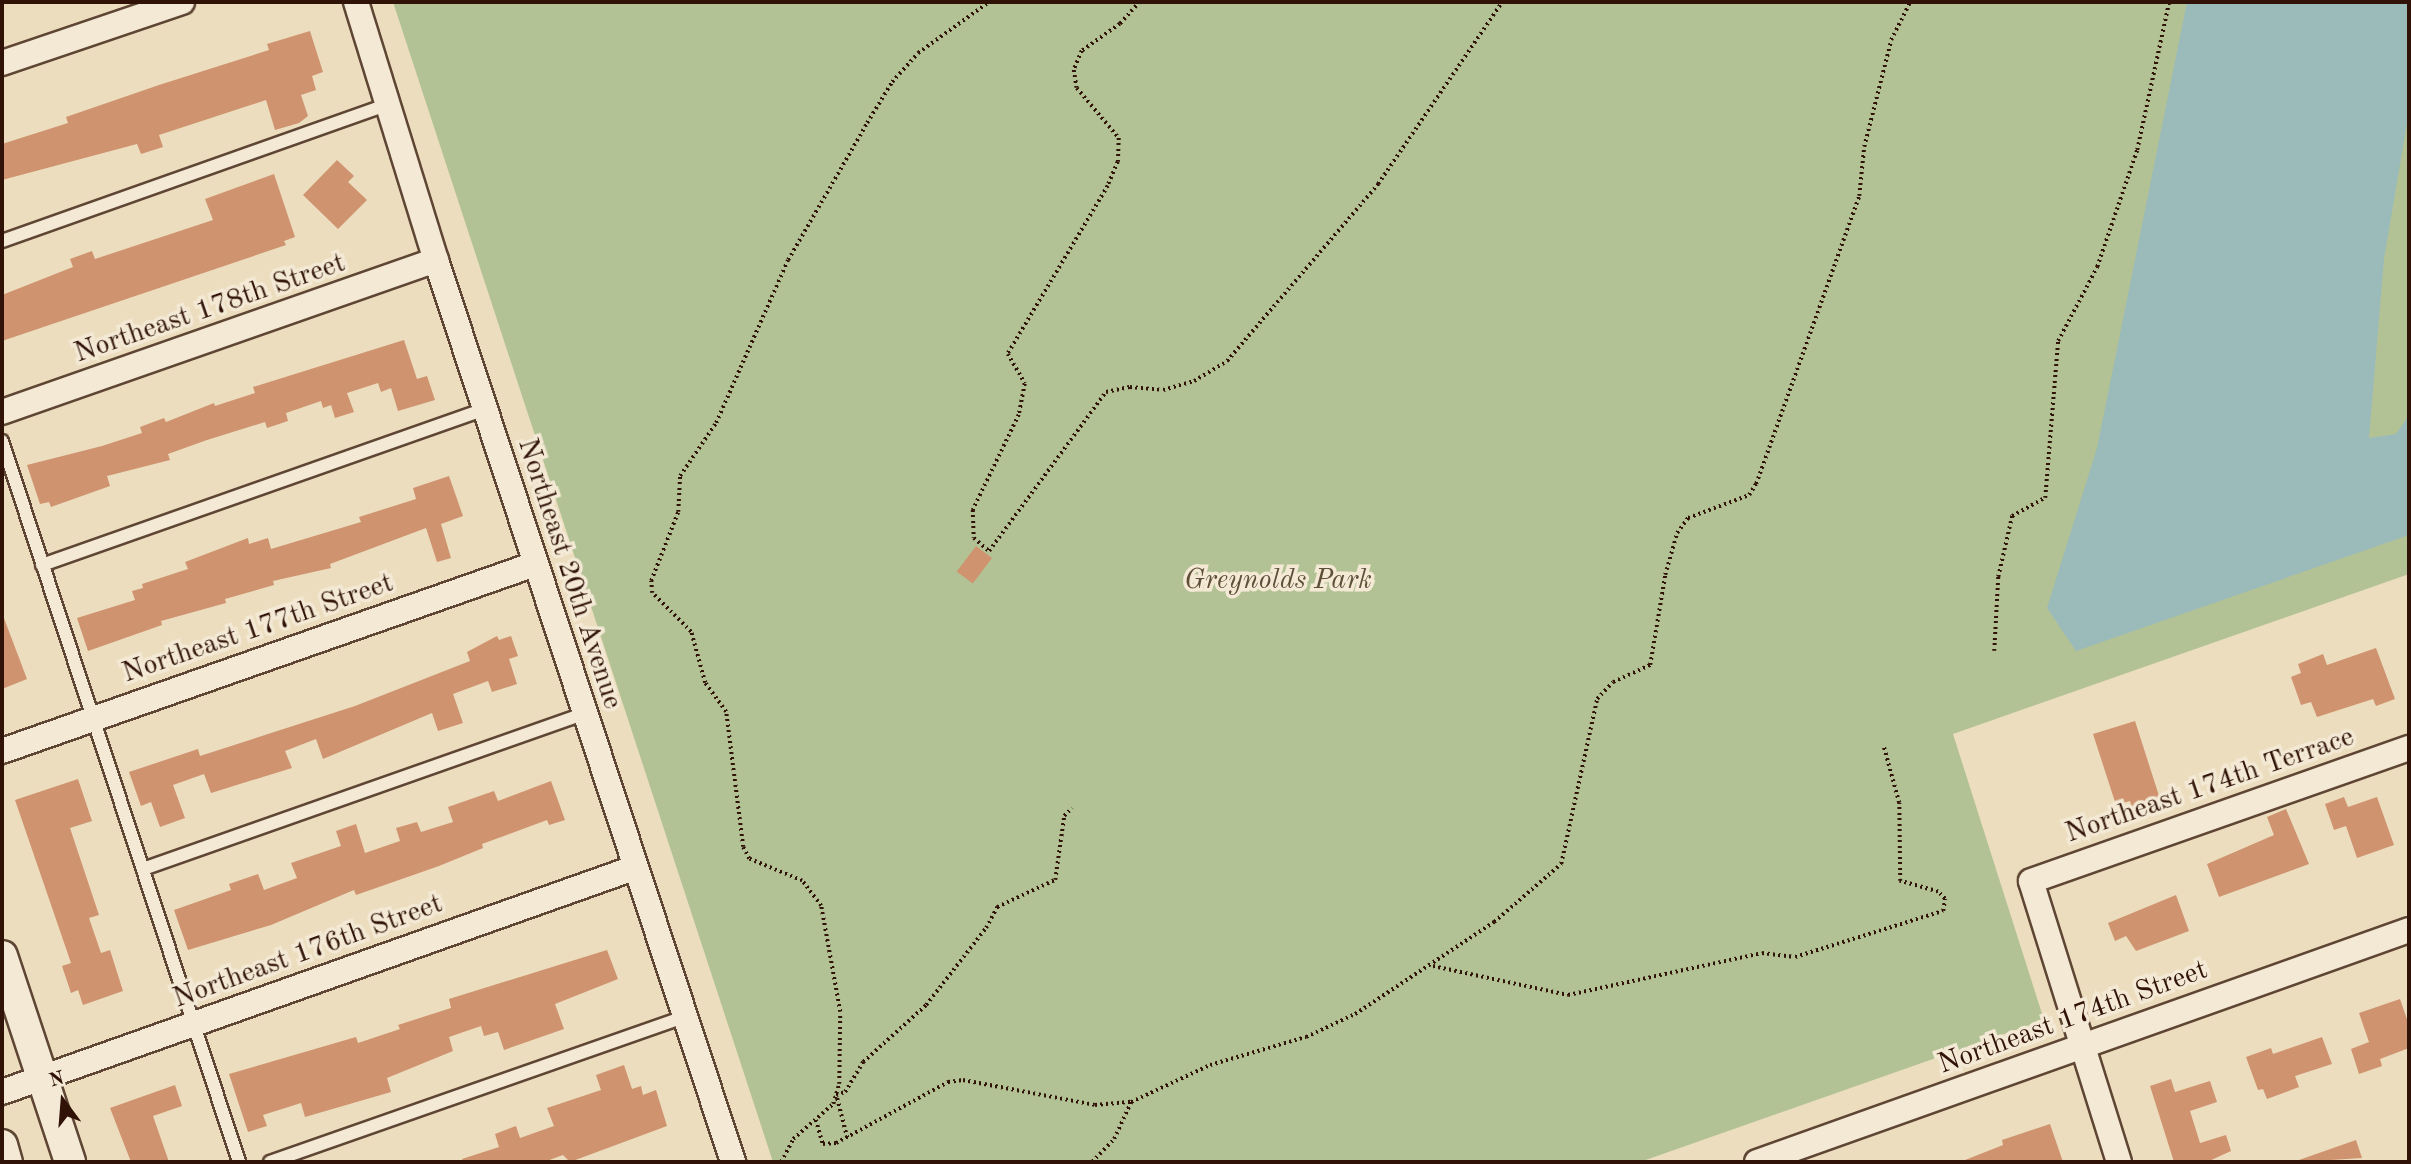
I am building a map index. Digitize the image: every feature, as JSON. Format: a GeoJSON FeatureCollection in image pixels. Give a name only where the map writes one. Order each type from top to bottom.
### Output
{"type":"FeatureCollection","features":[{"type":"Feature","properties":{"kind":"street"},"geometry":{"type":"LineString","coordinates":[[2,63],[182,2]]}},
{"type":"Feature","properties":{"kind":"street","name":"Northeast 20th Avenue"},"geometry":{"type":"LineString","coordinates":[[356,2],[484,409],[733,1162]]}},
{"type":"Feature","properties":{"kind":"street","name":"Northeast 178th Street"},"geometry":{"type":"LineString","coordinates":[[2,412],[436,260]]}},
{"type":"Feature","properties":{"kind":"street","name":"Northeast 177th Street"},"geometry":{"type":"LineString","coordinates":[[2,751],[535,564]]}},
{"type":"Feature","properties":{"kind":"street","name":"Northeast 174th Terrace"},"geometry":{"type":"LineString","coordinates":[[2084,1049],[2031,881],[2409,747]]}},
{"type":"Feature","properties":{"kind":"street","name":"Northeast 176th Street"},"geometry":{"type":"LineString","coordinates":[[2,1093],[634,868]]}},
{"type":"Feature","properties":{"kind":"street","name":"Northeast 174th Street"},"geometry":{"type":"LineString","coordinates":[[1757,1162],[2084,1049],[2195,1004],[2409,930]]}},
{"type":"Feature","properties":{"kind":"street"},"geometry":{"type":"LineString","coordinates":[[2,956],[70,1162]]}},
{"type":"Feature","properties":{"kind":"street"},"geometry":{"type":"LineString","coordinates":[[2084,1049],[2119,1162]]}},
{"type":"Feature","properties":{"kind":"street"},"geometry":{"type":"LineString","coordinates":[[2,1145],[7,1162]]}},
{"type":"Feature","properties":{"kind":"lane"},"geometry":{"type":"LineString","coordinates":[[2,241],[388,104]]}},
{"type":"Feature","properties":{"kind":"lane"},"geometry":{"type":"LineString","coordinates":[[42,565],[484,409]]}},
{"type":"Feature","properties":{"kind":"lane"},"geometry":{"type":"LineString","coordinates":[[2,441],[239,1162]]}},
{"type":"Feature","properties":{"kind":"lane"},"geometry":{"type":"LineString","coordinates":[[143,869],[584,715]]}},
{"type":"Feature","properties":{"kind":"lane"},"geometry":{"type":"LineString","coordinates":[[270,1162],[684,1017]]}},
{"type":"Feature","properties":{"kind":"path"},"geometry":{"type":"LineString","coordinates":[[847,1138],[836,1095],[843,1049],[840,1012],[821,906],[802,881],[749,859],[743,847],[726,712],[705,683],[691,632],[652,593],[651,582],[678,512],[680,476],[716,423],[788,260],[867,123],[892,82],[918,53],[989,2]]}},
{"type":"Feature","properties":{"kind":"path"},"geometry":{"type":"LineString","coordinates":[[1140,2],[1120,24],[1082,51],[1074,70],[1077,88],[1119,138],[1118,162],[1108,186],[1008,354],[1025,384],[1019,415],[974,510],[974,538],[989,551],[1106,392],[1130,387],[1163,390],[1194,381],[1227,361],[1378,184],[1502,2]]}},
{"type":"Feature","properties":{"kind":"path"},"geometry":{"type":"LineString","coordinates":[[816,1120],[822,1143],[847,1138],[948,1082],[963,1080],[1095,1105],[1131,1102],[1210,1065],[1306,1037],[1355,1014],[1494,922],[1561,864],[1597,699],[1613,682],[1650,665],[1665,575],[1677,533],[1688,518],[1749,495],[1756,484],[1858,196],[1864,147],[1891,40],[1910,2]]}},
{"type":"Feature","properties":{"kind":"path"},"geometry":{"type":"LineString","coordinates":[[1994,651],[1998,577],[2012,516],[2045,498],[2058,341],[2097,267],[2137,150],[2169,2]]}},
{"type":"Feature","properties":{"kind":"path"},"geometry":{"type":"LineString","coordinates":[[1431,966],[1568,995],[1762,953],[1795,957],[1943,911],[1945,899],[1938,892],[1900,881],[1899,803],[1883,746]]}},
{"type":"Feature","properties":{"kind":"path"},"geometry":{"type":"LineString","coordinates":[[781,1162],[793,1139],[816,1120],[836,1095],[845,1092],[863,1062],[926,1005],[986,928],[997,907],[1055,880],[1064,816],[1072,808]]}},
{"type":"Feature","properties":{"kind":"path"},"geometry":{"type":"LineString","coordinates":[[1092,1162],[1114,1139],[1131,1102]]}},
{"type":"Feature","properties":{"kind":"green space","name":"Greynolds Park"},"geometry":{"type":"Polygon","coordinates":[[[393,2],[2409,2],[2409,574],[1953,734],[2044,1020],[1640,1162],[773,1162],[393,2]]]}},
{"type":"Feature","properties":{"kind":"water"},"geometry":{"type":"Polygon","coordinates":[[[2187,2],[2409,2],[2409,111],[2384,259],[2369,438],[2396,434],[2409,415],[2409,535],[2076,651],[2047,608],[2097,448],[2187,2]]]}},
{"type":"Feature","properties":{"kind":"building"},"geometry":{"type":"Polygon","coordinates":[[[310,31],[323,72],[312,76],[316,90],[301,95],[308,116],[299,123],[275,130],[266,100],[159,135],[163,147],[141,154],[137,144],[2,180],[2,144],[68,123],[66,117],[269,50],[267,44],[310,31]]]}},
{"type":"Feature","properties":{"kind":"building"},"geometry":{"type":"Polygon","coordinates":[[[337,160],[354,176],[348,182],[367,200],[338,229],[303,195],[337,160]]]}},
{"type":"Feature","properties":{"kind":"building"},"geometry":{"type":"Polygon","coordinates":[[[274,174],[295,237],[284,241],[286,245],[2,341],[2,295],[73,267],[70,259],[92,251],[95,259],[213,220],[205,199],[274,174]]]}},
{"type":"Feature","properties":{"kind":"building"},"geometry":{"type":"Polygon","coordinates":[[[404,340],[417,379],[427,376],[435,400],[398,411],[391,388],[381,392],[378,383],[347,393],[354,412],[335,418],[331,405],[323,408],[321,401],[286,413],[288,421],[267,428],[265,422],[207,440],[168,454],[170,460],[107,476],[110,486],[51,507],[49,502],[40,504],[27,465],[142,433],[140,427],[164,418],[166,422],[214,403],[215,406],[255,393],[253,387],[404,340]]]}},
{"type":"Feature","properties":{"kind":"building"},"geometry":{"type":"Polygon","coordinates":[[[449,476],[463,516],[441,524],[451,558],[437,562],[426,528],[330,564],[331,568],[273,581],[274,585],[225,599],[226,603],[161,621],[162,625],[88,651],[77,618],[135,600],[132,591],[143,588],[142,584],[188,569],[185,562],[248,538],[249,544],[268,538],[271,549],[361,522],[359,517],[416,499],[413,488],[449,476]]]}},
{"type":"Feature","properties":{"kind":"building"},"geometry":{"type":"Polygon","coordinates":[[[976,546],[992,558],[973,584],[957,572],[976,546]]]}},
{"type":"Feature","properties":{"kind":"building"},"geometry":{"type":"Polygon","coordinates":[[[2,613],[27,679],[2,689],[2,613]]]}},
{"type":"Feature","properties":{"kind":"building"},"geometry":{"type":"Polygon","coordinates":[[[497,636],[499,640],[511,636],[518,656],[509,659],[517,684],[492,692],[488,681],[453,694],[463,723],[438,731],[432,713],[323,759],[316,739],[285,751],[292,768],[211,793],[204,774],[173,785],[185,818],[160,827],[151,802],[141,806],[129,772],[198,749],[200,756],[355,706],[470,661],[467,652],[497,636]]]}},
{"type":"Feature","properties":{"kind":"building"},"geometry":{"type":"Polygon","coordinates":[[[2376,648],[2395,699],[2376,706],[2373,699],[2317,717],[2311,702],[2301,705],[2291,677],[2301,673],[2298,664],[2323,654],[2327,665],[2376,648]]]}},
{"type":"Feature","properties":{"kind":"building"},"geometry":{"type":"Polygon","coordinates":[[[2135,721],[2161,802],[2133,811],[2130,801],[2116,805],[2093,734],[2135,721]]]}},
{"type":"Feature","properties":{"kind":"building"},"geometry":{"type":"Polygon","coordinates":[[[78,779],[92,821],[70,828],[99,915],[89,918],[101,953],[110,950],[123,991],[83,1005],[78,990],[71,993],[62,966],[71,963],[15,800],[78,779]]]}},
{"type":"Feature","properties":{"kind":"building"},"geometry":{"type":"Polygon","coordinates":[[[551,781],[565,820],[549,825],[547,820],[482,844],[483,848],[439,866],[356,895],[354,890],[271,925],[188,950],[174,910],[231,890],[229,884],[258,874],[264,890],[297,878],[291,863],[341,846],[336,831],[356,824],[365,853],[400,841],[396,828],[417,822],[421,832],[453,822],[448,807],[494,791],[498,801],[551,781]]]}},
{"type":"Feature","properties":{"kind":"building"},"geometry":{"type":"Polygon","coordinates":[[[2344,797],[2348,807],[2377,797],[2394,845],[2357,858],[2346,826],[2334,830],[2325,804],[2344,797]]]}},
{"type":"Feature","properties":{"kind":"building"},"geometry":{"type":"Polygon","coordinates":[[[2286,809],[2309,864],[2219,897],[2207,864],[2274,835],[2267,817],[2286,809]]]}},
{"type":"Feature","properties":{"kind":"building"},"geometry":{"type":"Polygon","coordinates":[[[2176,895],[2189,931],[2136,951],[2126,936],[2115,941],[2108,923],[2176,895]]]}},
{"type":"Feature","properties":{"kind":"building"},"geometry":{"type":"Polygon","coordinates":[[[607,950],[618,979],[555,1004],[564,1029],[504,1050],[498,1032],[484,1036],[481,1026],[449,1037],[453,1051],[387,1078],[391,1092],[305,1117],[301,1103],[263,1115],[267,1126],[248,1132],[229,1074],[356,1037],[358,1043],[400,1029],[398,1025],[451,1008],[449,999],[607,950]]]}},
{"type":"Feature","properties":{"kind":"building"},"geometry":{"type":"Polygon","coordinates":[[[2400,999],[2409,1025],[2409,1048],[2380,1059],[2382,1066],[2359,1074],[2351,1049],[2369,1042],[2359,1013],[2400,999]]]}},
{"type":"Feature","properties":{"kind":"building"},"geometry":{"type":"Polygon","coordinates":[[[2322,1037],[2332,1064],[2295,1076],[2299,1087],[2267,1099],[2263,1089],[2258,1090],[2246,1057],[2271,1048],[2273,1054],[2322,1037]]]}},
{"type":"Feature","properties":{"kind":"building"},"geometry":{"type":"Polygon","coordinates":[[[624,1065],[632,1089],[641,1086],[643,1095],[656,1090],[667,1126],[570,1162],[563,1155],[544,1162],[463,1162],[462,1159],[499,1147],[495,1134],[516,1126],[520,1138],[554,1126],[547,1108],[601,1090],[596,1075],[624,1065]]]}},
{"type":"Feature","properties":{"kind":"building"},"geometry":{"type":"Polygon","coordinates":[[[2171,1079],[2175,1092],[2210,1081],[2217,1102],[2190,1111],[2200,1143],[2226,1135],[2231,1151],[2207,1162],[2174,1162],[2150,1086],[2171,1079]]]}},
{"type":"Feature","properties":{"kind":"building"},"geometry":{"type":"Polygon","coordinates":[[[175,1085],[182,1106],[153,1116],[169,1162],[131,1162],[110,1108],[175,1085]]]}},
{"type":"Feature","properties":{"kind":"building"},"geometry":{"type":"Polygon","coordinates":[[[2050,1124],[2063,1162],[1960,1162],[2003,1145],[2002,1140],[2050,1124]]]}},
{"type":"Feature","properties":{"kind":"building"},"geometry":{"type":"Polygon","coordinates":[[[2356,1140],[2362,1158],[2299,1162],[2299,1160],[2356,1140]]]}}]}
